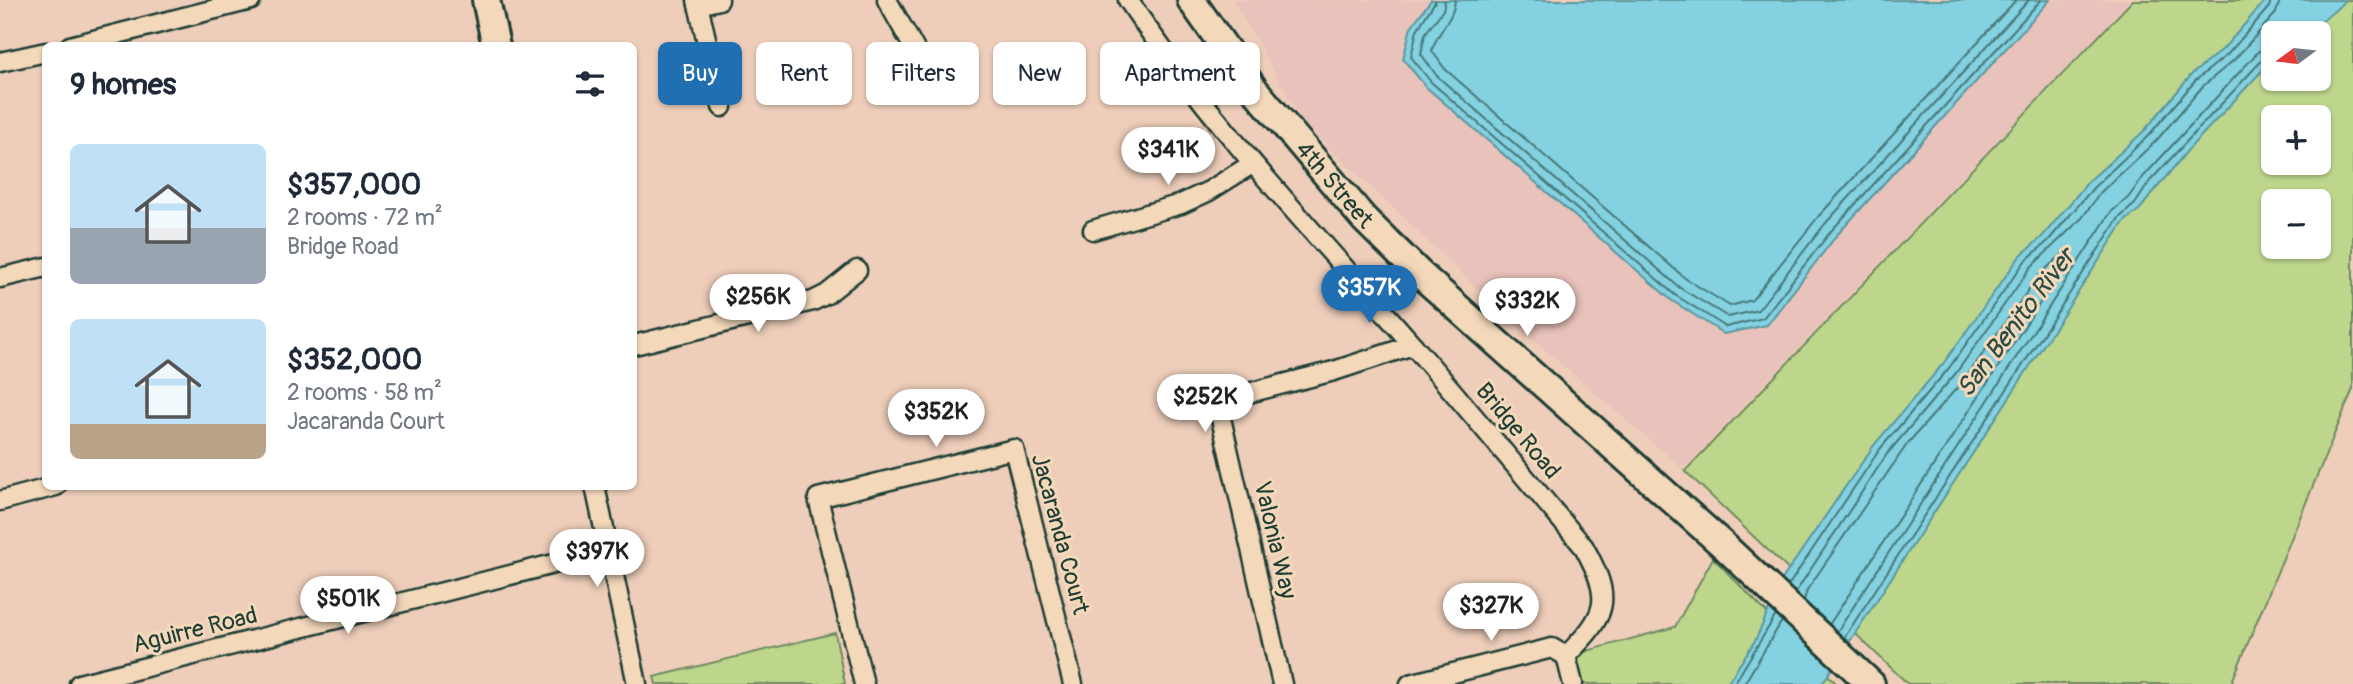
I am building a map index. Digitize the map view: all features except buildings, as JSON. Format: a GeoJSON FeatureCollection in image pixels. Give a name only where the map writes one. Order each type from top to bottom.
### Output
{"type":"FeatureCollection","features":[{"type":"Feature","properties":{"kind":"main road"},"geometry":{"type":"LineString","coordinates":[[486,0],[495,42]]}},
{"type":"Feature","properties":{"kind":"main road","name":"4th Street"},"geometry":{"type":"LineString","coordinates":[[1191,0],[1254,89],[1364,219],[1420,274],[1723,545],[1871,684]]}},
{"type":"Feature","properties":{"kind":"street"},"geometry":{"type":"LineString","coordinates":[[86,42],[251,0]]}},
{"type":"Feature","properties":{"kind":"street"},"geometry":{"type":"LineString","coordinates":[[719,0],[698,3],[722,107]]}},
{"type":"Feature","properties":{"kind":"street"},"geometry":{"type":"LineString","coordinates":[[887,0],[911,42]]}},
{"type":"Feature","properties":{"kind":"street","name":"Bridge Road"},"geometry":{"type":"LineString","coordinates":[[1128,0],[1171,61],[1252,164],[1413,345],[1584,548],[1600,576],[1605,597],[1591,631],[1566,656]]}},
{"type":"Feature","properties":{"kind":"street"},"geometry":{"type":"LineString","coordinates":[[0,62],[42,53]]}},
{"type":"Feature","properties":{"kind":"street"},"geometry":{"type":"LineString","coordinates":[[1093,230],[1181,204],[1209,191],[1252,164]]}},
{"type":"Feature","properties":{"kind":"street"},"geometry":{"type":"LineString","coordinates":[[0,278],[42,268]]}},
{"type":"Feature","properties":{"kind":"street"},"geometry":{"type":"LineString","coordinates":[[637,344],[813,301],[827,295],[857,270]]}},
{"type":"Feature","properties":{"kind":"street","name":"Valonia Way"},"geometry":{"type":"LineString","coordinates":[[1282,684],[1217,401],[1334,371],[1413,345]]}},
{"type":"Feature","properties":{"kind":"street","name":"Jacaranda Court"},"geometry":{"type":"LineString","coordinates":[[864,684],[818,498],[1014,449],[1073,684]]}},
{"type":"Feature","properties":{"kind":"street"},"geometry":{"type":"LineString","coordinates":[[0,501],[42,490]]}},
{"type":"Feature","properties":{"kind":"street"},"geometry":{"type":"LineString","coordinates":[[596,490],[638,684]]}},
{"type":"Feature","properties":{"kind":"street","name":"Aguirre Road"},"geometry":{"type":"LineString","coordinates":[[79,684],[122,679],[608,550]]}},
{"type":"Feature","properties":{"kind":"street"},"geometry":{"type":"LineString","coordinates":[[1410,684],[1552,648],[1566,656],[1573,684]]}},
{"type":"Feature","properties":{"kind":"shaded area"},"geometry":{"type":"Polygon","coordinates":[[[1233,0],[2131,0],[1683,469],[1516,325],[1304,124],[1260,47],[1260,42],[1257,42],[1233,0]]]}},
{"type":"Feature","properties":{"kind":"green space"},"geometry":{"type":"Polygon","coordinates":[[[2133,0],[2353,0],[2353,389],[2231,684],[1908,684],[1685,471],[2133,0]]]}},
{"type":"Feature","properties":{"kind":"green space"},"geometry":{"type":"Polygon","coordinates":[[[1713,558],[1837,684],[1580,684],[1576,654],[1675,627],[1713,558]]]}},
{"type":"Feature","properties":{"kind":"green space"},"geometry":{"type":"Polygon","coordinates":[[[835,633],[845,684],[656,684],[654,677],[835,633]]]}},
{"type":"Feature","properties":{"kind":"water"},"geometry":{"type":"Polygon","coordinates":[[[1431,0],[2050,0],[1837,235],[1767,325],[1724,334],[1671,300],[1426,87],[1403,59],[1411,27],[1431,0]]]}},
{"type":"Feature","properties":{"kind":"water","name":"San Benito River"},"geometry":{"type":"Polygon","coordinates":[[[2266,0],[2345,0],[2322,21],[2261,21],[2261,72],[2187,151],[2140,209],[2124,222],[1822,684],[1727,684],[1756,639],[1783,578],[1874,445],[1943,364],[2020,256],[2042,237],[2088,182],[2144,131],[2192,74],[2223,49],[2266,0]]]}}]}
